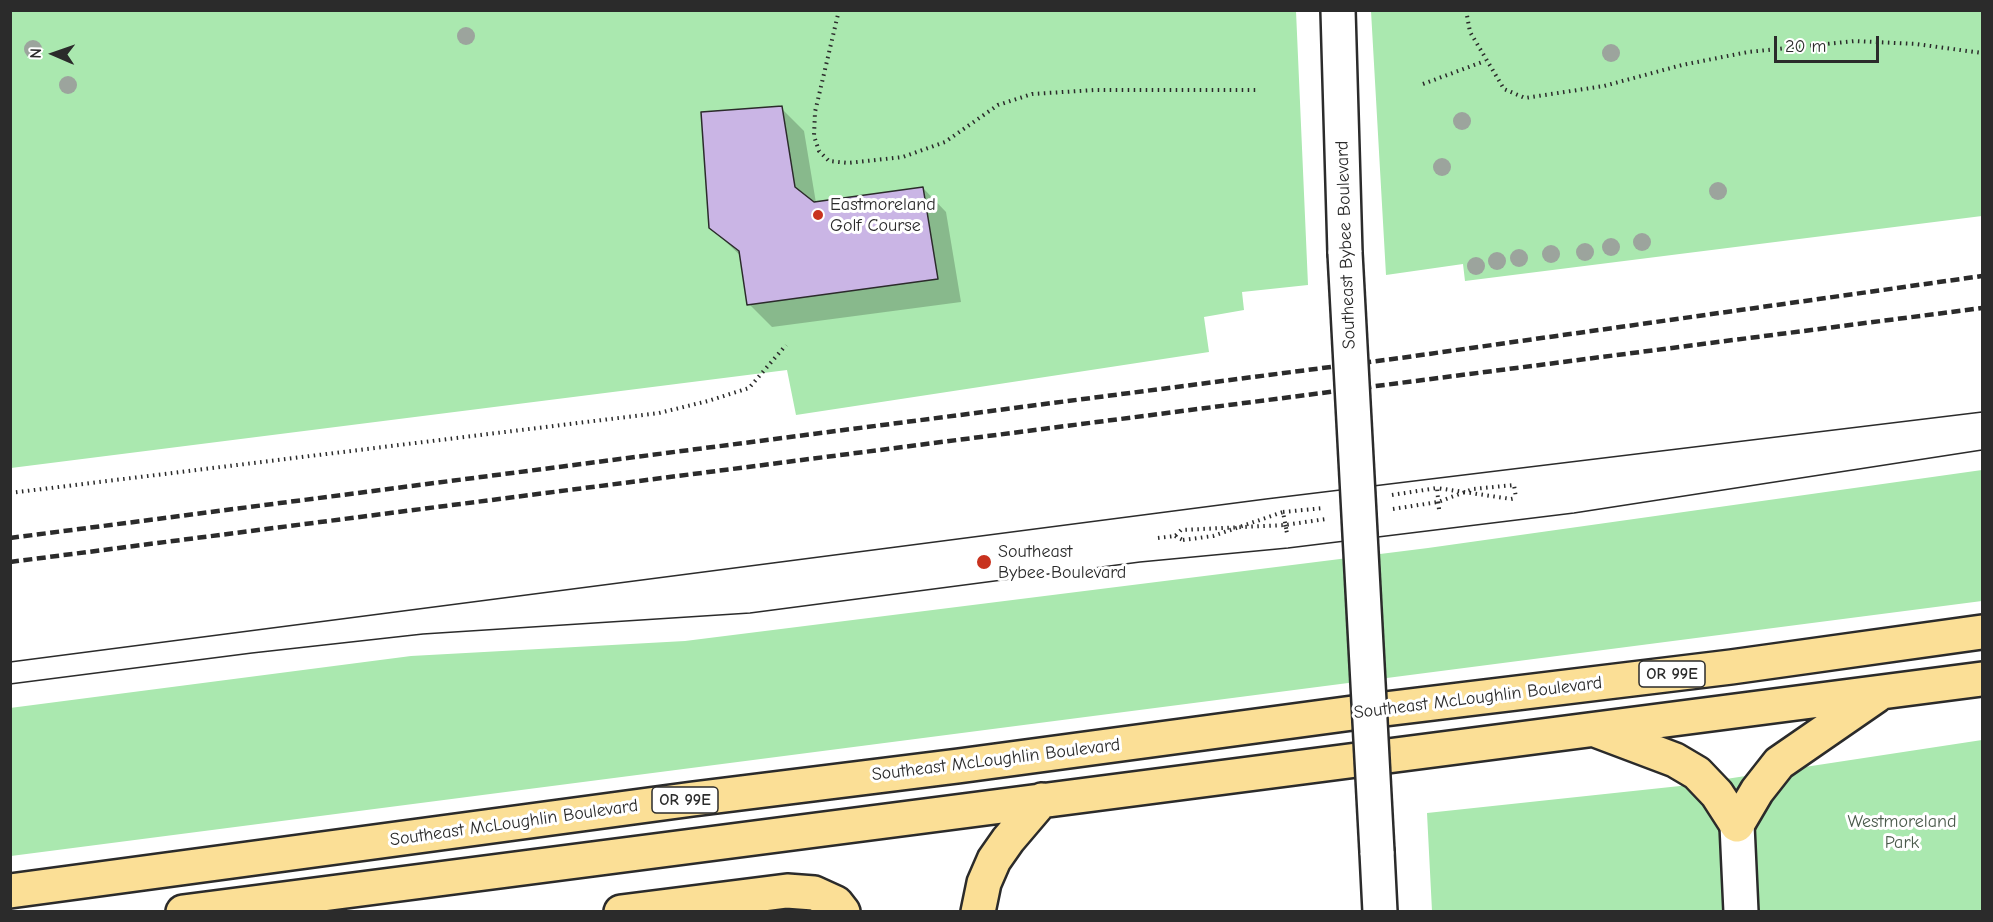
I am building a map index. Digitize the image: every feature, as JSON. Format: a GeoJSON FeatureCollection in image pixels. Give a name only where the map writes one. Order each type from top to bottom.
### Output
{"type":"FeatureCollection","features":[{"type":"Feature","properties":{"kind":"highway","name":"Southeast McLoughlin Boulevard"},"geometry":{"type":"LineString","coordinates":[[10,891],[681,800],[1360,712],[1731,667],[1983,632]]}},
{"type":"Feature","properties":{"kind":"highway"},"geometry":{"type":"LineString","coordinates":[[183,912],[1983,679]]}},
{"type":"Feature","properties":{"kind":"highway"},"geometry":{"type":"LineString","coordinates":[[1593,729],[1675,760],[1697,773],[1717,794],[1737,825],[1757,791],[1779,764],[1880,693]]}},
{"type":"Feature","properties":{"kind":"highway"},"geometry":{"type":"LineString","coordinates":[[978,912],[984,883],[994,860],[1042,800]]}},
{"type":"Feature","properties":{"kind":"highway"},"geometry":{"type":"LineString","coordinates":[[621,912],[787,891],[814,893],[836,903],[843,912]]}},
{"type":"Feature","properties":{"kind":"main road","name":"Southeast Bybee Boulevard"},"geometry":{"type":"LineString","coordinates":[[1338,10],[1350,508],[1380,912]]}},
{"type":"Feature","properties":{"kind":"main road"},"geometry":{"type":"LineString","coordinates":[[1737,825],[1741,912]]}},
{"type":"Feature","properties":{"kind":"path"},"geometry":{"type":"LineString","coordinates":[[839,10],[815,112],[814,136],[819,151],[829,161],[848,163],[903,157],[945,142],[998,105],[1032,94],[1095,90],[1256,90]]}},
{"type":"Feature","properties":{"kind":"path"},"geometry":{"type":"LineString","coordinates":[[1466,10],[1470,32],[1504,89],[1526,98],[1604,86],[1682,65],[1772,49],[1855,42],[1916,44],[1983,53]]}},
{"type":"Feature","properties":{"kind":"path"},"geometry":{"type":"LineString","coordinates":[[1424,84],[1485,60]]}},
{"type":"Feature","properties":{"kind":"path"},"geometry":{"type":"LineString","coordinates":[[10,493],[658,413],[708,401],[748,388],[786,345]]}},
{"type":"Feature","properties":{"kind":"path"},"geometry":{"type":"LineString","coordinates":[[1175,536],[1181,530],[1285,525],[1437,488],[1511,499],[1516,498],[1514,485],[1473,489],[1438,502],[1391,509]]}},
{"type":"Feature","properties":{"kind":"path"},"geometry":{"type":"LineString","coordinates":[[1437,488],[1439,510],[1438,502]]}},
{"type":"Feature","properties":{"kind":"path"},"geometry":{"type":"LineString","coordinates":[[1158,538],[1175,536],[1183,540],[1213,536],[1283,512],[1350,508]]}},
{"type":"Feature","properties":{"kind":"path"},"geometry":{"type":"LineString","coordinates":[[1283,512],[1287,533],[1285,525]]}},
{"type":"Feature","properties":{"kind":"green space","name":"Eastmoreland Golf Course"},"geometry":{"type":"Polygon","coordinates":[[[10,11],[1296,11],[1308,285],[1242,292],[1244,310],[1204,317],[1209,352],[796,415],[787,370],[11,468],[10,11]]]}},
{"type":"Feature","properties":{"kind":"green space"},"geometry":{"type":"Polygon","coordinates":[[[1371,11],[1982,11],[1982,216],[1465,281],[1463,264],[1386,275],[1371,11]]]}},
{"type":"Feature","properties":{"kind":"green space"},"geometry":{"type":"Polygon","coordinates":[[[1982,470],[1982,601],[11,856],[10,708],[411,656],[685,641],[1428,548],[1982,470]]]}},
{"type":"Feature","properties":{"kind":"green space","name":"Westmoreland Park"},"geometry":{"type":"Polygon","coordinates":[[[1982,740],[1982,911],[1432,911],[1427,813],[1680,786],[1982,740]]]}},
{"type":"Feature","properties":{"kind":"building","name":"Eastmoreland Golf Course"},"geometry":{"type":"Polygon","coordinates":[[[782,106],[795,187],[814,202],[923,187],[938,279],[747,305],[739,251],[709,228],[701,112],[782,106]]]}},
{"type":"Feature","properties":{"kind":"tram line"},"geometry":{"type":"LineString","coordinates":[[10,662],[1266,499],[1982,412]]}},
{"type":"Feature","properties":{"kind":"tram line"},"geometry":{"type":"LineString","coordinates":[[10,684],[423,634],[750,613],[1140,562],[1288,548],[1574,513],[1982,450]]}},
{"type":"Feature","properties":{"kind":"railway"},"geometry":{"type":"LineString","coordinates":[[10,538],[1400,358],[1982,276]]}},
{"type":"Feature","properties":{"kind":"railway"},"geometry":{"type":"LineString","coordinates":[[10,562],[1982,308]]}},
{"type":"Feature","properties":{"kind":"place","name":"Eastmoreland Golf Course"},"geometry":{"type":"Point","coordinates":[818,215]}},
{"type":"Feature","properties":{"kind":"place","name":"Southeast Bybee Boulevard"},"geometry":{"type":"Point","coordinates":[984,562]}}]}
